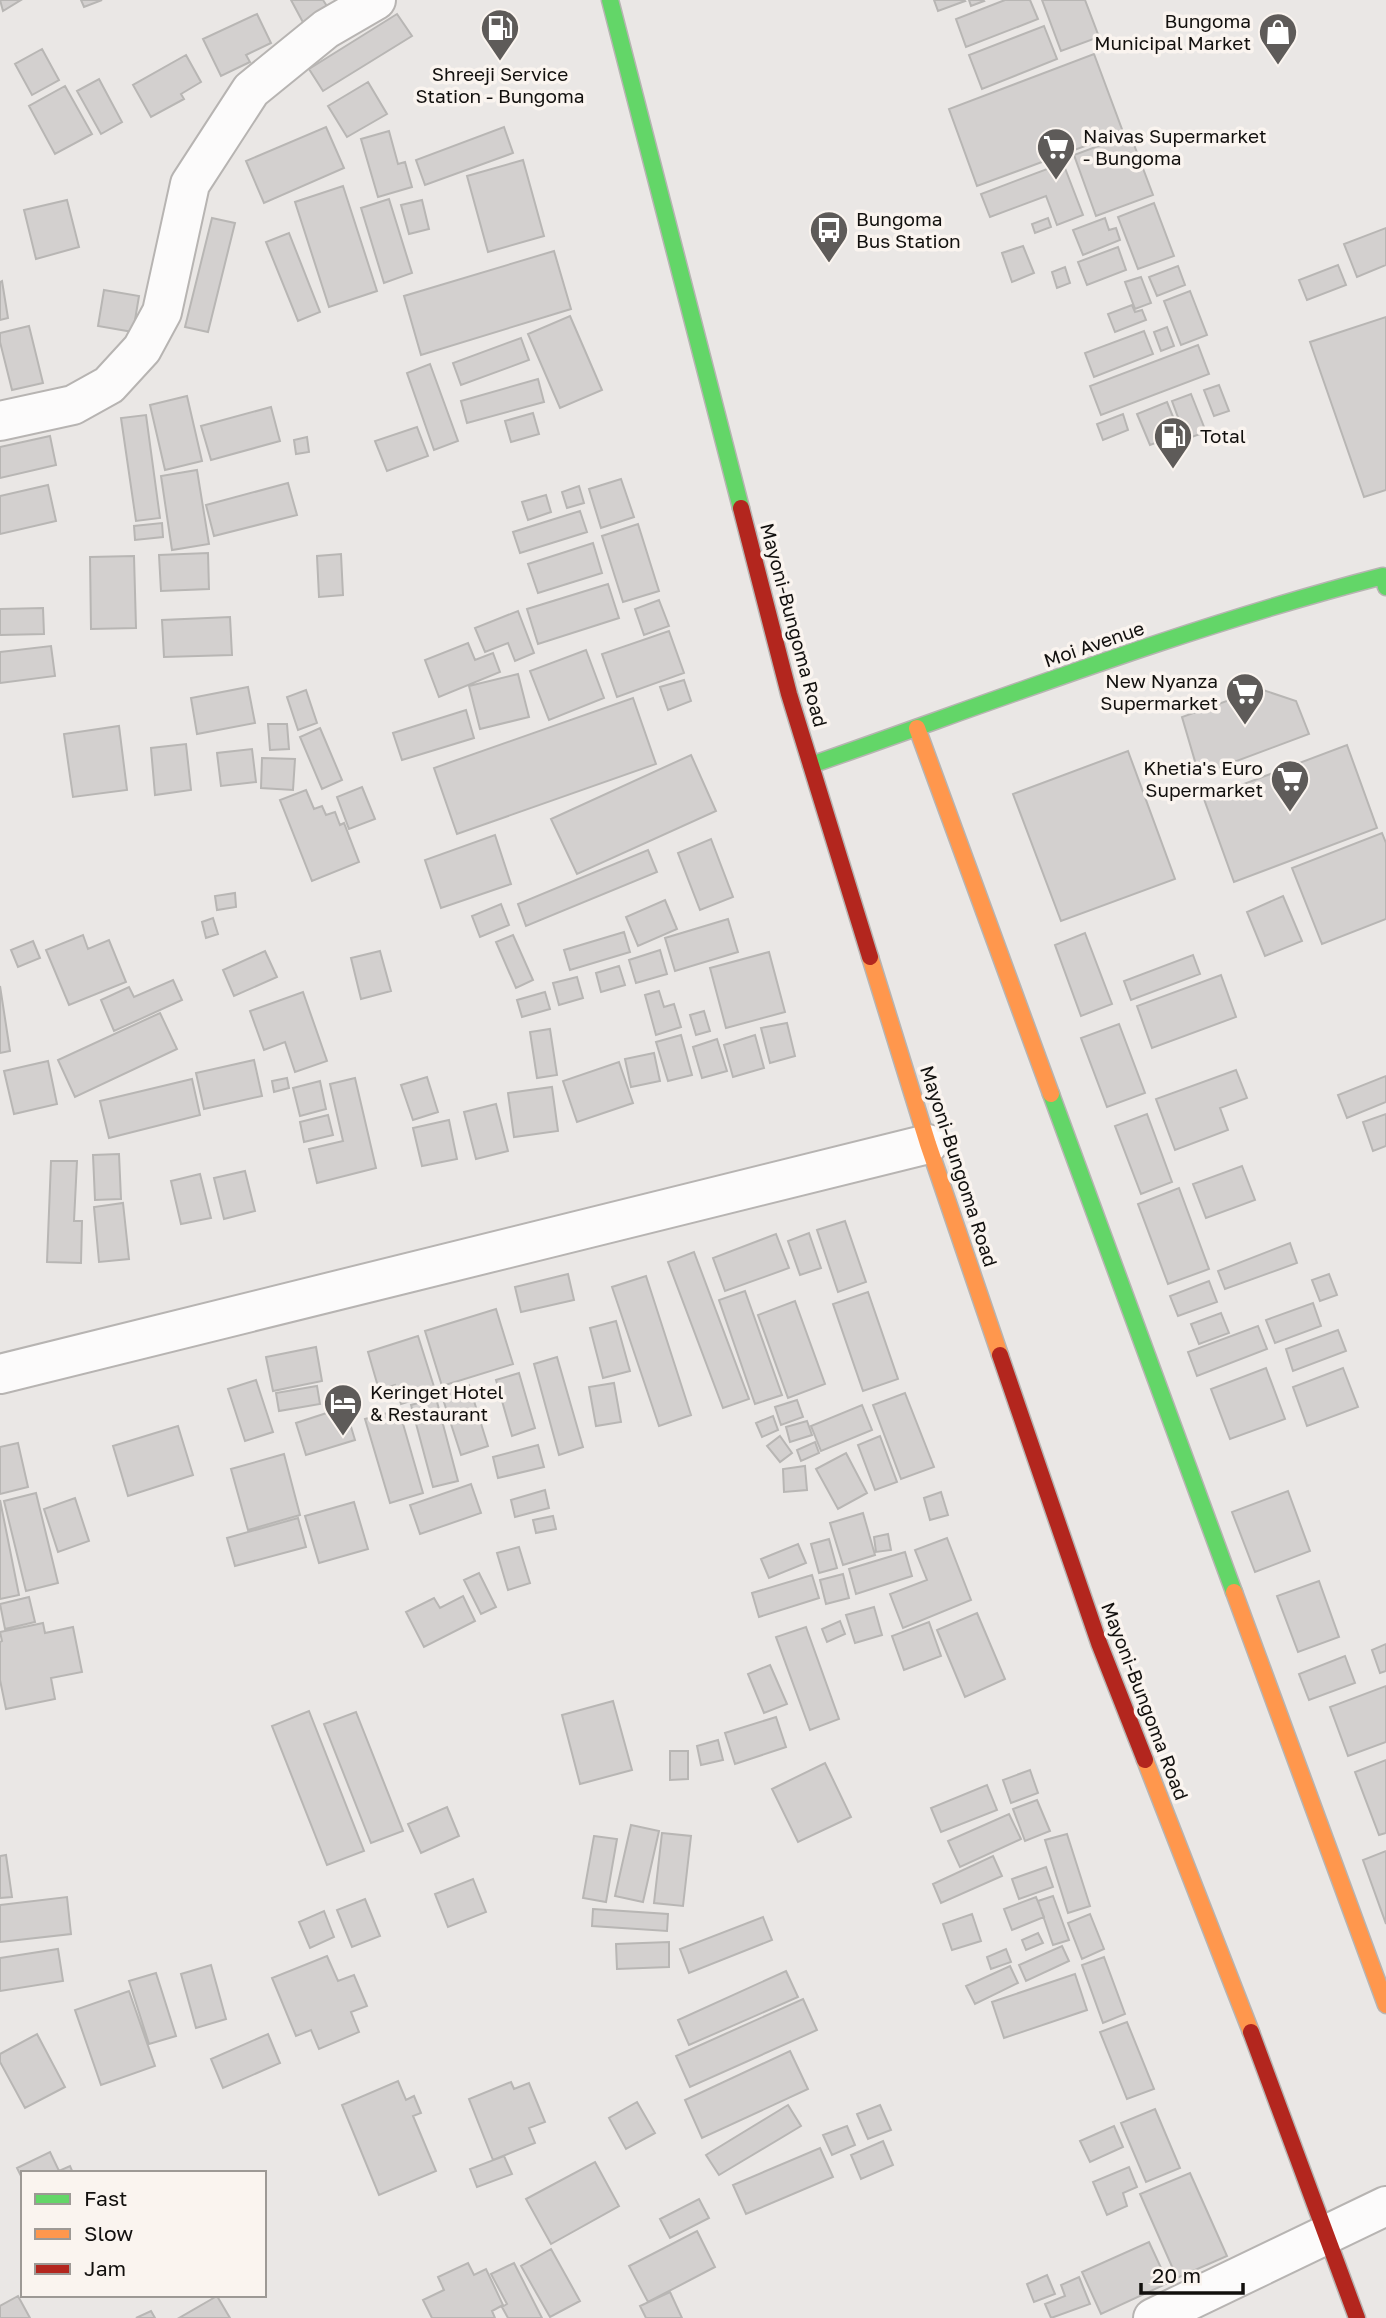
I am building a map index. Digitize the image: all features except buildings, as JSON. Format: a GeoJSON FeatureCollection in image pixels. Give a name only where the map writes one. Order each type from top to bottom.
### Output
{"type":"FeatureCollection","features":[{"type":"Feature","properties":{"kind":"main road","name":"Mayoni-Bungoma Road"},"geometry":{"type":"LineString","coordinates":[[610,0],[786,681],[928,1144],[1099,1643],[1232,1981],[1357,2318]]}},
{"type":"Feature","properties":{"kind":"main road","name":"Moi Avenue"},"geometry":{"type":"LineString","coordinates":[[811,765],[1127,654],[1309,595],[1385,579]]}},
{"type":"Feature","properties":{"kind":"main road"},"geometry":{"type":"LineString","coordinates":[[917,728],[1386,2005]]}},
{"type":"Feature","properties":{"kind":"street"},"geometry":{"type":"LineString","coordinates":[[0,421],[72,405],[109,385],[142,349],[162,312],[190,184],[251,90],[326,29],[376,0]]}},
{"type":"Feature","properties":{"kind":"street"},"geometry":{"type":"LineString","coordinates":[[0,1374],[928,1144]]}},
{"type":"Feature","properties":{"kind":"street"},"geometry":{"type":"LineString","coordinates":[[1153,2318],[1386,2206]]}},
{"type":"Feature","properties":{"kind":"traffic: fast"},"geometry":{"type":"LineString","coordinates":[[610,0],[741,508]]}},
{"type":"Feature","properties":{"kind":"traffic: fast"},"geometry":{"type":"LineString","coordinates":[[811,765],[1095,664],[1238,617],[1383,576],[1386,587]]}},
{"type":"Feature","properties":{"kind":"traffic: fast"},"geometry":{"type":"LineString","coordinates":[[1051,1094],[1234,1592]]}},
{"type":"Feature","properties":{"kind":"traffic: slow"},"geometry":{"type":"LineString","coordinates":[[917,728],[1051,1094]]}},
{"type":"Feature","properties":{"kind":"traffic: slow"},"geometry":{"type":"LineString","coordinates":[[870,957],[928,1144],[1000,1355]]}},
{"type":"Feature","properties":{"kind":"traffic: slow"},"geometry":{"type":"LineString","coordinates":[[1234,1592],[1386,2005]]}},
{"type":"Feature","properties":{"kind":"traffic: slow"},"geometry":{"type":"LineString","coordinates":[[1145,1760],[1251,2032]]}},
{"type":"Feature","properties":{"kind":"traffic: jam"},"geometry":{"type":"LineString","coordinates":[[741,508],[789,694],[870,957]]}},
{"type":"Feature","properties":{"kind":"traffic: jam"},"geometry":{"type":"LineString","coordinates":[[1000,1355],[1099,1643],[1145,1760]]}},
{"type":"Feature","properties":{"kind":"traffic: jam"},"geometry":{"type":"LineString","coordinates":[[1251,2032],[1357,2318]]}},
{"type":"Feature","properties":{"kind":"place","name":"Shreeji Service Station - Bungoma"},"geometry":{"type":"Point","coordinates":[500,62]}},
{"type":"Feature","properties":{"kind":"place","name":"Bungoma Municipal Market"},"geometry":{"type":"Point","coordinates":[1278,66]}},
{"type":"Feature","properties":{"kind":"place","name":"Naivas Supermarket - Bungoma"},"geometry":{"type":"Point","coordinates":[1056,181]}},
{"type":"Feature","properties":{"kind":"place","name":"Bungoma Bus Station"},"geometry":{"type":"Point","coordinates":[829,264]}},
{"type":"Feature","properties":{"kind":"place","name":"Total"},"geometry":{"type":"Point","coordinates":[1173,470]}},
{"type":"Feature","properties":{"kind":"place","name":"New Nyanza Supermarket"},"geometry":{"type":"Point","coordinates":[1245,726]}},
{"type":"Feature","properties":{"kind":"place","name":"Khetia's Euro Supermarket"},"geometry":{"type":"Point","coordinates":[1290,813]}},
{"type":"Feature","properties":{"kind":"place","name":"Keringet Hotel & Restaurant"},"geometry":{"type":"Point","coordinates":[343,1437]}}]}
